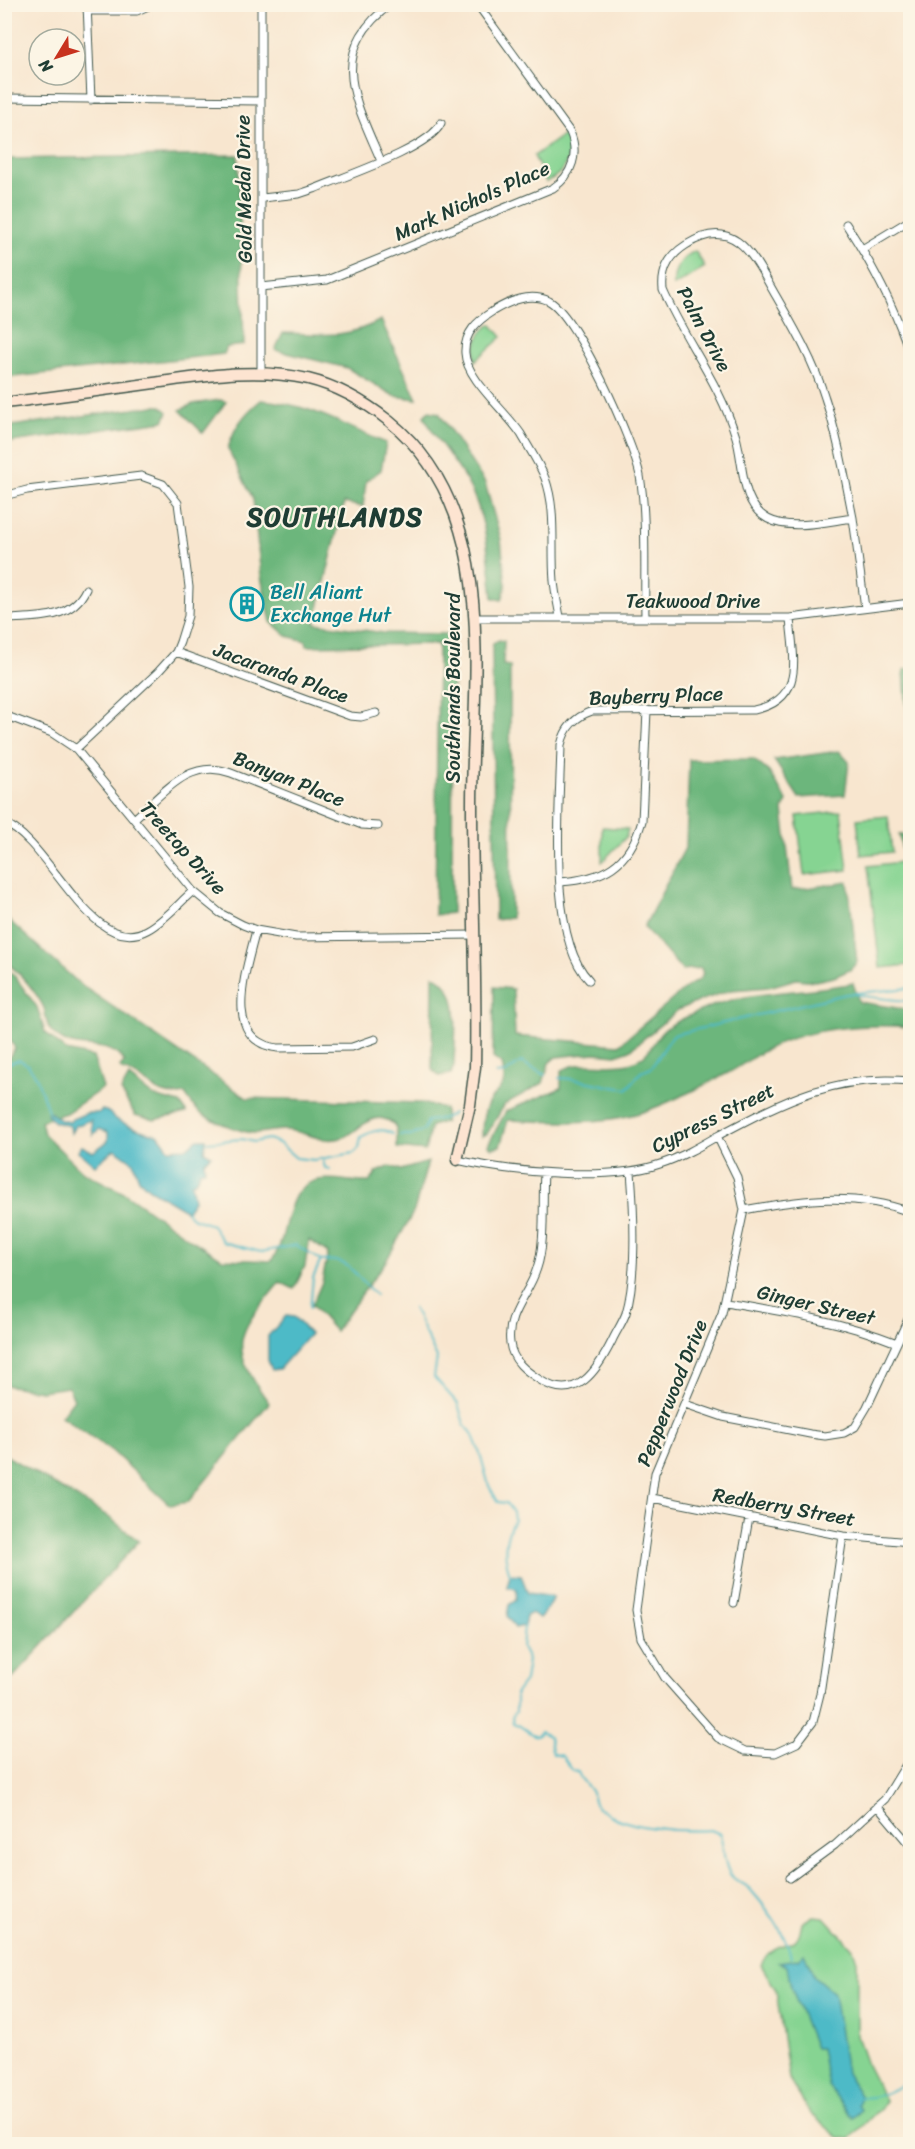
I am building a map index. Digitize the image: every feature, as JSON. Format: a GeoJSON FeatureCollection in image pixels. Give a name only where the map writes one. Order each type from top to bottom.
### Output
{"type":"FeatureCollection","features":[{"type":"Feature","properties":{"kind":"main road","name":"Southlands Boulevard"},"geometry":{"type":"LineString","coordinates":[[4,403],[204,376],[261,373],[310,380],[355,398],[398,429],[434,470],[456,514],[464,538],[474,618],[472,810],[475,1067],[470,1106],[457,1160]]}},
{"type":"Feature","properties":{"kind":"street"},"geometry":{"type":"LineString","coordinates":[[91,100],[87,8],[137,11],[153,4]]}},
{"type":"Feature","properties":{"kind":"street","name":"Gold Medal Drive"},"geometry":{"type":"LineString","coordinates":[[261,4],[261,373]]}},
{"type":"Feature","properties":{"kind":"street"},"geometry":{"type":"LineString","coordinates":[[381,161],[353,92],[350,69],[355,47],[364,29],[391,4]]}},
{"type":"Feature","properties":{"kind":"street","name":"Mark Nichols Place"},"geometry":{"type":"LineString","coordinates":[[261,287],[327,280],[553,188],[564,179],[574,158],[574,143],[570,132],[477,4]]}},
{"type":"Feature","properties":{"kind":"street"},"geometry":{"type":"LineString","coordinates":[[4,98],[260,101]]}},
{"type":"Feature","properties":{"kind":"street"},"geometry":{"type":"LineString","coordinates":[[262,198],[299,194],[381,161],[427,140],[438,130],[441,123]]}},
{"type":"Feature","properties":{"kind":"street"},"geometry":{"type":"LineString","coordinates":[[862,249],[910,220]]}},
{"type":"Feature","properties":{"kind":"street"},"geometry":{"type":"LineString","coordinates":[[846,224],[862,249],[901,326],[910,354]]}},
{"type":"Feature","properties":{"kind":"street","name":"Palm Drive"},"geometry":{"type":"LineString","coordinates":[[853,518],[790,524],[776,522],[759,513],[750,503],[736,438],[721,398],[663,290],[663,273],[670,260],[688,244],[702,237],[722,235],[741,242],[750,251],[798,335],[818,378],[835,435],[853,518],[865,608]]}},
{"type":"Feature","properties":{"kind":"street"},"geometry":{"type":"LineString","coordinates":[[560,617],[554,582],[552,510],[545,478],[509,417],[471,373],[465,356],[466,339],[476,323],[500,307],[530,297],[549,302],[564,316],[615,402],[628,435],[640,477],[645,617]]}},
{"type":"Feature","properties":{"kind":"street"},"geometry":{"type":"LineString","coordinates":[[901,326],[910,324]]}},
{"type":"Feature","properties":{"kind":"street"},"geometry":{"type":"LineString","coordinates":[[4,496],[27,490],[141,476],[156,480],[170,489],[178,503],[189,587],[188,616],[176,652],[76,749]]}},
{"type":"Feature","properties":{"kind":"street"},"geometry":{"type":"LineString","coordinates":[[4,618],[66,612],[82,598],[86,589]]}},
{"type":"Feature","properties":{"kind":"street","name":"Teakwood Drive"},"geometry":{"type":"LineString","coordinates":[[474,618],[790,618],[910,603]]}},
{"type":"Feature","properties":{"kind":"street","name":"Bayberry Place"},"geometry":{"type":"LineString","coordinates":[[589,981],[579,970],[561,906],[561,745],[564,732],[580,716],[592,711],[766,708],[781,698],[794,677],[790,618]]}},
{"type":"Feature","properties":{"kind":"street","name":"Jacaranda Place"},"geometry":{"type":"LineString","coordinates":[[176,652],[350,716],[361,717],[376,713]]}},
{"type":"Feature","properties":{"kind":"street"},"geometry":{"type":"LineString","coordinates":[[560,882],[600,876],[623,857],[638,835],[642,822],[647,710]]}},
{"type":"Feature","properties":{"kind":"street","name":"Treetop Drive"},"geometry":{"type":"LineString","coordinates":[[4,716],[52,733],[76,749],[193,891],[220,913],[256,930],[296,937],[475,935]]}},
{"type":"Feature","properties":{"kind":"street","name":"Banyan Place"},"geometry":{"type":"LineString","coordinates":[[134,819],[187,774],[209,767],[231,773],[362,825],[378,826]]}},
{"type":"Feature","properties":{"kind":"street"},"geometry":{"type":"LineString","coordinates":[[4,823],[26,837],[95,919],[116,933],[128,934],[145,931],[193,891]]}},
{"type":"Feature","properties":{"kind":"street"},"geometry":{"type":"LineString","coordinates":[[256,930],[240,1008],[244,1023],[254,1038],[266,1045],[278,1048],[352,1047],[375,1039]]}},
{"type":"Feature","properties":{"kind":"street","name":"Cypress Street"},"geometry":{"type":"LineString","coordinates":[[457,1160],[544,1173],[632,1172],[675,1159],[769,1108],[832,1085],[885,1079],[910,1081]]}},
{"type":"Feature","properties":{"kind":"street","name":"Pepperwood Drive"},"geometry":{"type":"LineString","coordinates":[[717,1136],[737,1177],[744,1210],[726,1302],[655,1473],[636,1610],[640,1638],[665,1678],[694,1714],[718,1738],[745,1751],[775,1754],[797,1743],[813,1722],[820,1694],[843,1536]]}},
{"type":"Feature","properties":{"kind":"street"},"geometry":{"type":"LineString","coordinates":[[544,1173],[537,1269],[508,1325],[510,1346],[515,1360],[529,1373],[547,1385],[566,1387],[590,1378],[598,1368],[626,1313],[632,1253],[632,1172]]}},
{"type":"Feature","properties":{"kind":"street"},"geometry":{"type":"LineString","coordinates":[[744,1210],[798,1200],[836,1198],[910,1212]]}},
{"type":"Feature","properties":{"kind":"street","name":"Ginger Street"},"geometry":{"type":"LineString","coordinates":[[726,1302],[825,1320],[862,1329],[897,1343]]}},
{"type":"Feature","properties":{"kind":"street"},"geometry":{"type":"LineString","coordinates":[[685,1404],[723,1417],[835,1436],[855,1427],[910,1315]]}},
{"type":"Feature","properties":{"kind":"street","name":"Redberry Street"},"geometry":{"type":"LineString","coordinates":[[652,1498],[843,1536],[910,1542]]}},
{"type":"Feature","properties":{"kind":"street"},"geometry":{"type":"LineString","coordinates":[[734,1603],[749,1518]]}},
{"type":"Feature","properties":{"kind":"street"},"geometry":{"type":"LineString","coordinates":[[790,1878],[835,1845],[885,1799],[910,1758]]}},
{"type":"Feature","properties":{"kind":"street"},"geometry":{"type":"LineString","coordinates":[[877,1806],[909,1844]]}},
{"type":"Feature","properties":{"kind":"green space"},"geometry":{"type":"Polygon","coordinates":[[[565,134],[569,149],[566,162],[559,174],[546,182],[534,156],[565,134]]]}},
{"type":"Feature","properties":{"kind":"green space"},"geometry":{"type":"Polygon","coordinates":[[[238,155],[244,345],[227,347],[224,354],[5,378],[5,159],[238,155]]]}},
{"type":"Feature","properties":{"kind":"green space"},"geometry":{"type":"Polygon","coordinates":[[[695,251],[705,267],[674,286],[674,275],[678,265],[695,251]]]}},
{"type":"Feature","properties":{"kind":"green space"},"geometry":{"type":"Polygon","coordinates":[[[381,320],[417,399],[394,396],[347,368],[275,350],[283,333],[322,335],[344,333],[356,331],[381,320]]]}},
{"type":"Feature","properties":{"kind":"green space"},"geometry":{"type":"Polygon","coordinates":[[[491,324],[502,337],[475,361],[477,340],[491,324]]]}},
{"type":"Feature","properties":{"kind":"green space"},"geometry":{"type":"Polygon","coordinates":[[[220,400],[226,402],[203,433],[180,410],[193,404],[220,400]]]}},
{"type":"Feature","properties":{"kind":"green space"},"geometry":{"type":"Polygon","coordinates":[[[261,400],[296,406],[326,416],[386,443],[381,470],[366,481],[363,507],[344,503],[315,623],[384,633],[453,634],[452,913],[435,915],[438,644],[307,646],[306,641],[287,636],[271,622],[261,577],[253,499],[228,449],[240,422],[261,400]]]}},
{"type":"Feature","properties":{"kind":"green space"},"geometry":{"type":"Polygon","coordinates":[[[161,406],[168,412],[164,421],[5,443],[5,427],[161,406]]]}},
{"type":"Feature","properties":{"kind":"green space"},"geometry":{"type":"Polygon","coordinates":[[[429,411],[439,413],[485,483],[501,540],[506,586],[502,600],[493,598],[486,539],[474,495],[428,424],[424,416],[429,411]]]}},
{"type":"Feature","properties":{"kind":"green space"},"geometry":{"type":"Polygon","coordinates":[[[499,640],[504,641],[503,665],[510,666],[511,918],[495,920],[492,651],[493,643],[499,640]]]}},
{"type":"Feature","properties":{"kind":"green space"},"geometry":{"type":"Polygon","coordinates":[[[910,669],[910,711],[907,711],[904,670],[910,669]]]}},
{"type":"Feature","properties":{"kind":"green space"},"geometry":{"type":"Polygon","coordinates":[[[839,751],[849,762],[845,795],[799,798],[774,760],[839,751]]]}},
{"type":"Feature","properties":{"kind":"green space"},"geometry":{"type":"Polygon","coordinates":[[[753,759],[769,772],[787,801],[783,810],[792,890],[848,882],[857,962],[850,970],[834,977],[815,981],[796,979],[769,987],[731,990],[702,1000],[678,1010],[630,1050],[616,1055],[595,1053],[556,1057],[549,1063],[543,1083],[505,1104],[487,1134],[482,1136],[485,1110],[502,1086],[504,1079],[502,1064],[493,1058],[494,987],[513,989],[515,1036],[619,1045],[688,986],[699,980],[703,974],[701,968],[682,970],[644,927],[686,846],[689,760],[753,759]]]}},
{"type":"Feature","properties":{"kind":"green space"},"geometry":{"type":"Polygon","coordinates":[[[841,811],[848,870],[804,875],[797,816],[841,811]]]}},
{"type":"Feature","properties":{"kind":"green space"},"geometry":{"type":"Polygon","coordinates":[[[888,816],[892,852],[861,855],[857,819],[888,816]]]}},
{"type":"Feature","properties":{"kind":"green space"},"geometry":{"type":"Polygon","coordinates":[[[602,827],[628,829],[626,837],[602,862],[602,827]]]}},
{"type":"Feature","properties":{"kind":"green space"},"geometry":{"type":"Polygon","coordinates":[[[910,834],[910,848],[902,849],[899,835],[910,834]]]}},
{"type":"Feature","properties":{"kind":"green space"},"geometry":{"type":"Polygon","coordinates":[[[910,861],[910,965],[880,968],[868,866],[910,861]]]}},
{"type":"Feature","properties":{"kind":"green space"},"geometry":{"type":"Polygon","coordinates":[[[4,916],[81,985],[247,1098],[421,1103],[445,1109],[445,1122],[431,1126],[425,1151],[397,1148],[395,1127],[389,1121],[379,1118],[368,1121],[344,1137],[322,1139],[286,1130],[250,1133],[207,1117],[193,1106],[185,1094],[166,1094],[122,1070],[120,1067],[125,1062],[117,1054],[100,1048],[72,1044],[54,1034],[48,1025],[44,1008],[37,996],[21,976],[5,962],[4,916]]]}},
{"type":"Feature","properties":{"kind":"green space"},"geometry":{"type":"Polygon","coordinates":[[[5,969],[13,974],[37,1007],[45,1032],[66,1051],[93,1057],[103,1088],[66,1113],[41,1121],[44,1134],[83,1172],[124,1193],[222,1259],[271,1261],[282,1239],[292,1202],[306,1185],[324,1179],[370,1182],[377,1172],[391,1166],[401,1170],[428,1162],[414,1211],[386,1261],[335,1331],[312,1305],[322,1282],[328,1253],[309,1240],[305,1266],[294,1289],[280,1282],[254,1314],[242,1339],[242,1352],[255,1383],[269,1403],[188,1502],[170,1505],[112,1451],[61,1416],[74,1399],[68,1387],[41,1391],[5,1385],[4,1065],[15,1048],[5,1032],[5,969]]]}},
{"type":"Feature","properties":{"kind":"green space"},"geometry":{"type":"Polygon","coordinates":[[[433,975],[450,991],[456,1014],[454,1065],[451,1074],[439,1076],[432,1069],[433,975]]]}},
{"type":"Feature","properties":{"kind":"green space"},"geometry":{"type":"Polygon","coordinates":[[[853,983],[859,1002],[910,1010],[910,1027],[856,1027],[800,1036],[767,1049],[718,1078],[646,1111],[605,1120],[556,1122],[508,1120],[500,1146],[492,1148],[488,1145],[506,1111],[561,1088],[561,1071],[569,1067],[632,1062],[644,1056],[668,1027],[722,1003],[758,995],[853,983]]]}},
{"type":"Feature","properties":{"kind":"green space"},"geometry":{"type":"Polygon","coordinates":[[[129,1077],[153,1096],[180,1103],[187,1113],[154,1120],[135,1115],[121,1091],[129,1077]]]}},
{"type":"Feature","properties":{"kind":"green space"},"geometry":{"type":"Polygon","coordinates":[[[5,1455],[106,1515],[139,1541],[5,1686],[5,1455]]]}},
{"type":"Feature","properties":{"kind":"green space"},"geometry":{"type":"Polygon","coordinates":[[[813,1916],[824,1917],[853,1949],[857,1961],[857,2036],[867,2065],[886,2102],[850,2139],[838,2137],[810,2113],[789,2079],[776,1990],[761,1965],[775,1948],[794,1941],[800,1932],[802,1923],[813,1916]]]}},
{"type":"Feature","properties":{"kind":"water"},"geometry":{"type":"Polygon","coordinates":[[[102,1110],[133,1127],[158,1134],[169,1149],[186,1148],[198,1139],[206,1139],[204,1151],[211,1155],[204,1162],[205,1170],[200,1171],[195,1182],[191,1183],[194,1200],[187,1211],[148,1188],[139,1179],[133,1162],[115,1149],[95,1165],[78,1151],[82,1146],[93,1152],[108,1141],[108,1132],[99,1129],[93,1135],[91,1120],[75,1126],[71,1133],[70,1126],[54,1122],[47,1114],[48,1111],[61,1120],[70,1122],[87,1113],[98,1113],[102,1110]]]}},
{"type":"Feature","properties":{"kind":"water"},"geometry":{"type":"Polygon","coordinates":[[[286,1316],[294,1317],[310,1334],[279,1369],[272,1370],[268,1360],[268,1336],[286,1316]]]}},
{"type":"Feature","properties":{"kind":"water"},"geometry":{"type":"Polygon","coordinates":[[[510,1574],[521,1575],[528,1593],[553,1597],[539,1618],[532,1613],[526,1616],[524,1626],[515,1628],[507,1616],[509,1605],[516,1600],[517,1589],[507,1587],[510,1574]]]}},
{"type":"Feature","properties":{"kind":"water"},"geometry":{"type":"Polygon","coordinates":[[[804,1953],[814,1976],[834,1993],[846,2073],[861,2097],[858,2104],[861,2110],[853,2118],[828,2086],[821,2048],[815,2048],[791,1987],[787,1966],[779,1962],[798,1959],[804,1953]]]}},
{"type":"Feature","properties":{"kind":"waterway"},"geometry":{"type":"LineString","coordinates":[[559,1078],[627,1089],[641,1072],[651,1068],[673,1035],[846,994],[910,988]]}},
{"type":"Feature","properties":{"kind":"waterway"},"geometry":{"type":"LineString","coordinates":[[855,994],[910,1001]]}},
{"type":"Feature","properties":{"kind":"waterway"},"geometry":{"type":"LineString","coordinates":[[4,1061],[8,1063],[20,1060],[28,1065],[36,1076],[48,1111]]}},
{"type":"Feature","properties":{"kind":"waterway"},"geometry":{"type":"LineString","coordinates":[[496,1074],[506,1073],[521,1062],[545,1075]]}},
{"type":"Feature","properties":{"kind":"waterway"},"geometry":{"type":"LineString","coordinates":[[400,1135],[413,1135],[424,1130],[427,1121],[446,1118],[453,1113]]}},
{"type":"Feature","properties":{"kind":"waterway"},"geometry":{"type":"LineString","coordinates":[[207,1142],[242,1139],[254,1142],[268,1139],[279,1143],[296,1158],[314,1160],[354,1153],[359,1148],[361,1137],[373,1132],[381,1130],[393,1134]]}},
{"type":"Feature","properties":{"kind":"waterway"},"geometry":{"type":"LineString","coordinates":[[323,1160],[325,1168],[330,1169]]}},
{"type":"Feature","properties":{"kind":"waterway"},"geometry":{"type":"LineString","coordinates":[[187,1211],[192,1218],[212,1225],[223,1242],[261,1252],[296,1245],[321,1261],[340,1262],[352,1270],[376,1295]]}},
{"type":"Feature","properties":{"kind":"waterway"},"geometry":{"type":"LineString","coordinates":[[310,1308],[313,1278],[320,1262]]}},
{"type":"Feature","properties":{"kind":"waterway"},"geometry":{"type":"LineString","coordinates":[[413,1308],[437,1358],[434,1377],[458,1404],[464,1424],[472,1433],[480,1453],[489,1486],[498,1502],[506,1503],[513,1512],[514,1520],[508,1533],[506,1547],[506,1561],[510,1574]]}},
{"type":"Feature","properties":{"kind":"waterway"},"geometry":{"type":"LineString","coordinates":[[524,1626],[522,1648],[528,1660],[525,1681],[516,1693],[516,1712],[512,1717],[513,1723],[534,1735],[537,1736],[541,1732],[549,1737],[553,1754],[562,1756],[573,1771],[578,1772],[591,1791],[596,1805],[608,1814],[652,1828],[711,1830],[720,1834],[730,1874],[749,1888],[769,1912],[785,1939],[791,1958]]}},
{"type":"Feature","properties":{"kind":"waterway"},"geometry":{"type":"LineString","coordinates":[[861,2097],[880,2095],[910,2079]]}},
{"type":"Feature","properties":{"kind":"place","name":"Bell Aliant Exchange Hut"},"geometry":{"type":"Point","coordinates":[247,604]}},
{"type":"Feature","properties":{"kind":"district","name":"SOUTHLANDS"},"geometry":{"type":"Point","coordinates":[335,517]}}]}
